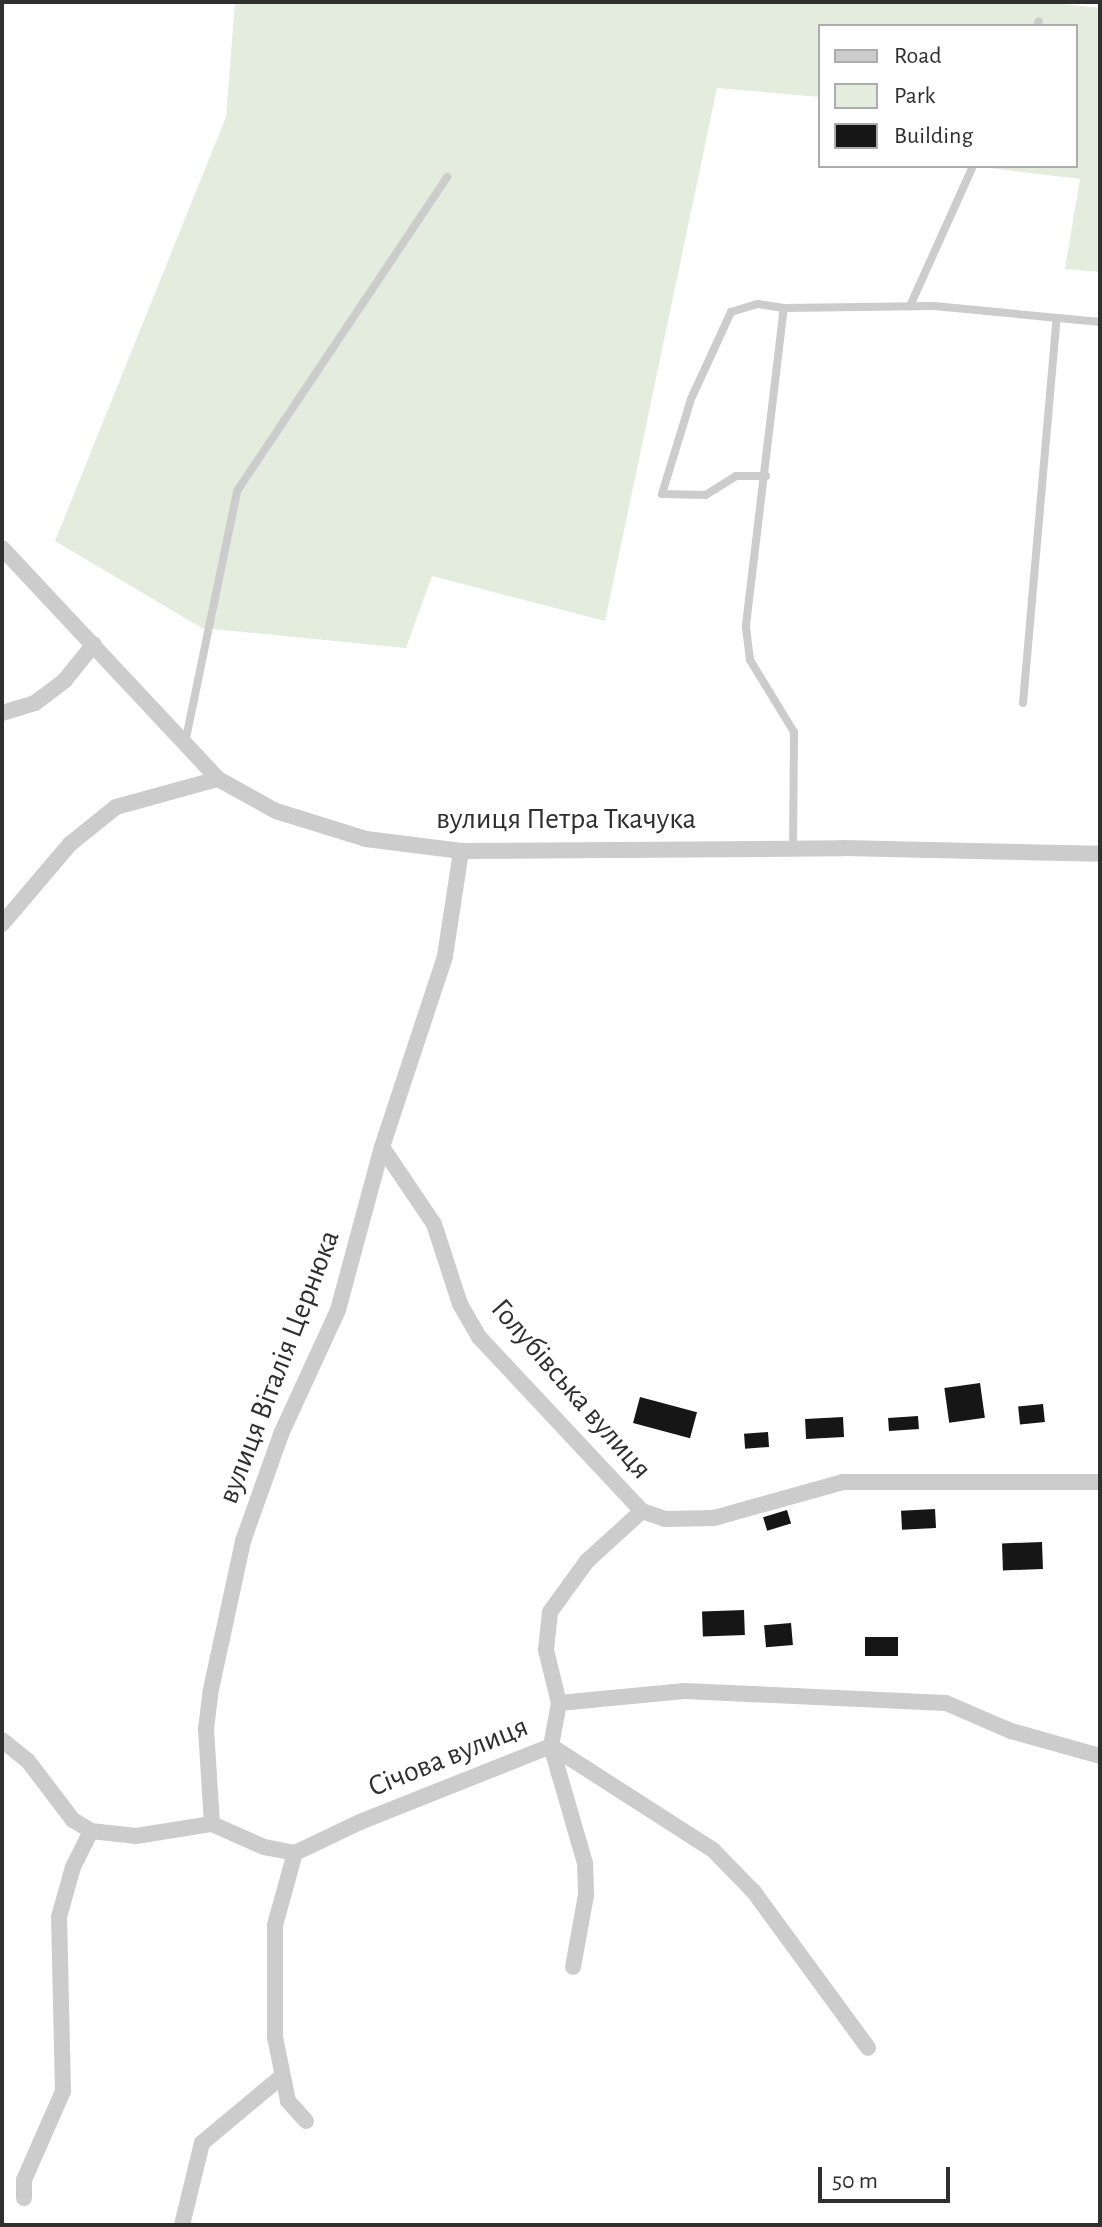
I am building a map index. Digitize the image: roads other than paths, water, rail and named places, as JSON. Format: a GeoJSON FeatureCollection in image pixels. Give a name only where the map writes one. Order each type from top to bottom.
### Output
{"type":"FeatureCollection","features":[{"type":"Feature","properties":{"kind":"street","name":"вулиця Петра Ткачука"},"geometry":{"type":"LineString","coordinates":[[2,548],[94,644],[184,747],[218,779],[276,811],[366,839],[461,851],[793,848],[1100,854]]}},
{"type":"Feature","properties":{"kind":"street"},"geometry":{"type":"LineString","coordinates":[[2,713],[35,703],[65,680],[94,644]]}},
{"type":"Feature","properties":{"kind":"street"},"geometry":{"type":"LineString","coordinates":[[2,924],[70,844],[116,807],[218,779]]}},
{"type":"Feature","properties":{"kind":"street","name":"вулиця Віталія Цернюка"},"geometry":{"type":"LineString","coordinates":[[212,1824],[206,1729],[210,1694],[243,1541],[286,1421],[338,1310],[382,1147],[445,956],[461,851]]}},
{"type":"Feature","properties":{"kind":"street","name":"Голубівська вулиця"},"geometry":{"type":"LineString","coordinates":[[382,1147],[434,1224],[460,1304],[479,1337],[642,1511],[665,1519],[714,1518],[843,1482],[1100,1482]]}},
{"type":"Feature","properties":{"kind":"street"},"geometry":{"type":"LineString","coordinates":[[559,1703],[546,1650],[550,1612],[587,1561],[642,1511]]}},
{"type":"Feature","properties":{"kind":"street","name":"Січова вулиця"},"geometry":{"type":"LineString","coordinates":[[295,1853],[360,1822],[551,1746],[559,1703],[684,1691],[946,1703],[1011,1731],[1100,1756]]}},
{"type":"Feature","properties":{"kind":"street"},"geometry":{"type":"LineString","coordinates":[[2,1740],[28,1761],[73,1820],[91,1831],[136,1836],[212,1824],[264,1847],[295,1853],[275,1925],[275,2037],[288,2101],[306,2121]]}},
{"type":"Feature","properties":{"kind":"street"},"geometry":{"type":"LineString","coordinates":[[551,1746],[585,1863],[586,1895],[573,1967]]}},
{"type":"Feature","properties":{"kind":"street"},"geometry":{"type":"LineString","coordinates":[[551,1746],[713,1850],[754,1892],[868,2048]]}},
{"type":"Feature","properties":{"kind":"street"},"geometry":{"type":"LineString","coordinates":[[24,2198],[24,2180],[63,2091],[59,1917],[73,1867],[91,1831]]}},
{"type":"Feature","properties":{"kind":"street"},"geometry":{"type":"LineString","coordinates":[[182,2225],[202,2143],[282,2076]]}},
{"type":"Feature","properties":{"kind":"lane"},"geometry":{"type":"LineString","coordinates":[[910,306],[972,168]]}},
{"type":"Feature","properties":{"kind":"lane"},"geometry":{"type":"LineString","coordinates":[[184,747],[237,491],[447,177]]}},
{"type":"Feature","properties":{"kind":"lane"},"geometry":{"type":"LineString","coordinates":[[766,476],[736,476],[705,495],[662,494],[691,399],[731,312],[758,304],[784,308],[910,306],[1100,322]]}},
{"type":"Feature","properties":{"kind":"lane"},"geometry":{"type":"LineString","coordinates":[[784,308],[746,625],[750,660],[794,732],[793,848]]}},
{"type":"Feature","properties":{"kind":"lane"},"geometry":{"type":"LineString","coordinates":[[1023,703],[1057,318]]}}]}
